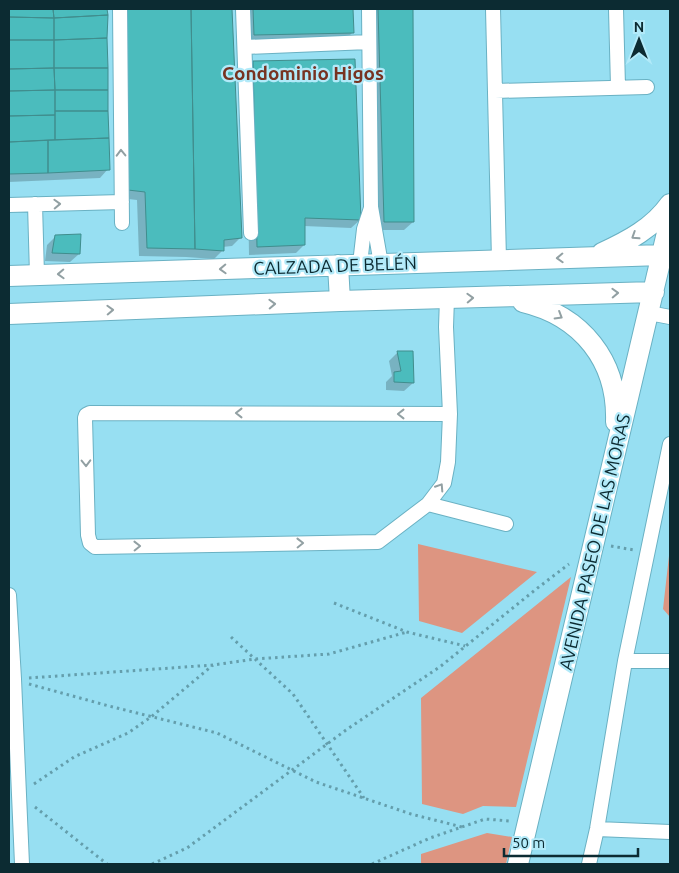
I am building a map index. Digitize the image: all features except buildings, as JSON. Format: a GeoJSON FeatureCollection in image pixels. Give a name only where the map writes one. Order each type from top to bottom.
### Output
{"type":"FeatureCollection","features":[{"type":"Feature","properties":{"kind":"street"},"geometry":{"type":"LineString","coordinates":[[120,9],[122,223]]}},
{"type":"Feature","properties":{"kind":"street"},"geometry":{"type":"LineString","coordinates":[[243,9],[251,233]]}},
{"type":"Feature","properties":{"kind":"street"},"geometry":{"type":"LineString","coordinates":[[369,9],[371,207],[381,264]]}},
{"type":"Feature","properties":{"kind":"street"},"geometry":{"type":"LineString","coordinates":[[493,9],[499,260]]}},
{"type":"Feature","properties":{"kind":"street"},"geometry":{"type":"LineString","coordinates":[[616,9],[618,88]]}},
{"type":"Feature","properties":{"kind":"street"},"geometry":{"type":"LineString","coordinates":[[244,47],[369,42]]}},
{"type":"Feature","properties":{"kind":"street"},"geometry":{"type":"LineString","coordinates":[[495,91],[647,87]]}},
{"type":"Feature","properties":{"kind":"street"},"geometry":{"type":"LineString","coordinates":[[9,205],[122,202]]}},
{"type":"Feature","properties":{"kind":"street"},"geometry":{"type":"LineString","coordinates":[[35,204],[37,275]]}},
{"type":"Feature","properties":{"kind":"street"},"geometry":{"type":"LineString","coordinates":[[592,257],[627,241],[646,229],[663,214],[670,204]]}},
{"type":"Feature","properties":{"kind":"street"},"geometry":{"type":"LineString","coordinates":[[360,264],[364,229],[371,207]]}},
{"type":"Feature","properties":{"kind":"street","name":"AVENIDA PASEO DE LAS MORAS"},"geometry":{"type":"LineString","coordinates":[[518,864],[670,220]]}},
{"type":"Feature","properties":{"kind":"street","name":"CALZADA DE BELÉN"},"geometry":{"type":"LineString","coordinates":[[9,276],[662,255]]}},
{"type":"Feature","properties":{"kind":"street"},"geometry":{"type":"LineString","coordinates":[[338,265],[340,301]]}},
{"type":"Feature","properties":{"kind":"street","name":"CALZADA DE BELÉN"},"geometry":{"type":"LineString","coordinates":[[9,314],[340,301],[654,292]]}},
{"type":"Feature","properties":{"kind":"street"},"geometry":{"type":"LineString","coordinates":[[496,297],[525,302],[548,309],[569,322],[589,340],[605,363],[613,386],[616,412],[614,453]]}},
{"type":"Feature","properties":{"kind":"street"},"geometry":{"type":"LineString","coordinates":[[447,298],[446,327],[450,414],[448,462],[444,484],[428,504],[378,542],[95,547],[90,544],[88,536],[85,418],[90,413],[450,414]]}},
{"type":"Feature","properties":{"kind":"street"},"geometry":{"type":"LineString","coordinates":[[649,313],[670,317]]}},
{"type":"Feature","properties":{"kind":"street"},"geometry":{"type":"LineString","coordinates":[[589,864],[597,829],[625,661],[670,444]]}},
{"type":"Feature","properties":{"kind":"street"},"geometry":{"type":"LineString","coordinates":[[428,504],[506,524]]}},
{"type":"Feature","properties":{"kind":"street"},"geometry":{"type":"LineString","coordinates":[[9,595],[14,794],[22,864]]}},
{"type":"Feature","properties":{"kind":"street"},"geometry":{"type":"LineString","coordinates":[[625,661],[670,661]]}},
{"type":"Feature","properties":{"kind":"street"},"geometry":{"type":"LineString","coordinates":[[597,829],[670,832]]}},
{"type":"Feature","properties":{"kind":"path"},"geometry":{"type":"LineString","coordinates":[[152,864],[187,848],[327,745],[441,666],[593,546],[648,553]]}},
{"type":"Feature","properties":{"kind":"path"},"geometry":{"type":"LineString","coordinates":[[334,604],[407,632],[466,646]]}},
{"type":"Feature","properties":{"kind":"path"},"geometry":{"type":"LineString","coordinates":[[12,679],[213,665],[255,659],[329,654],[407,632]]}},
{"type":"Feature","properties":{"kind":"path"},"geometry":{"type":"LineString","coordinates":[[231,636],[293,694],[364,798]]}},
{"type":"Feature","properties":{"kind":"path"},"geometry":{"type":"LineString","coordinates":[[107,864],[14,794],[74,757],[128,733],[151,717],[213,665]]}},
{"type":"Feature","properties":{"kind":"path"},"geometry":{"type":"LineString","coordinates":[[12,679],[217,734],[316,782],[411,814],[462,827]]}},
{"type":"Feature","properties":{"kind":"path"},"geometry":{"type":"LineString","coordinates":[[372,864],[430,838],[485,819],[528,823]]}},
{"type":"Feature","properties":{"kind":"shaded area"},"geometry":{"type":"Polygon","coordinates":[[[418,544],[537,572],[462,633],[419,621],[418,544]]]}},
{"type":"Feature","properties":{"kind":"shaded area"},"geometry":{"type":"Polygon","coordinates":[[[670,547],[670,617],[663,609],[670,547]]]}},
{"type":"Feature","properties":{"kind":"shaded area"},"geometry":{"type":"Polygon","coordinates":[[[571,577],[516,807],[483,806],[463,814],[422,804],[421,698],[571,577]]]}},
{"type":"Feature","properties":{"kind":"shaded area"},"geometry":{"type":"Polygon","coordinates":[[[487,833],[512,837],[506,864],[421,864],[421,854],[487,833]]]}},
{"type":"Feature","properties":{"kind":"district","name":"Condominio Higos"},"geometry":{"type":"Point","coordinates":[303,73]}}]}
